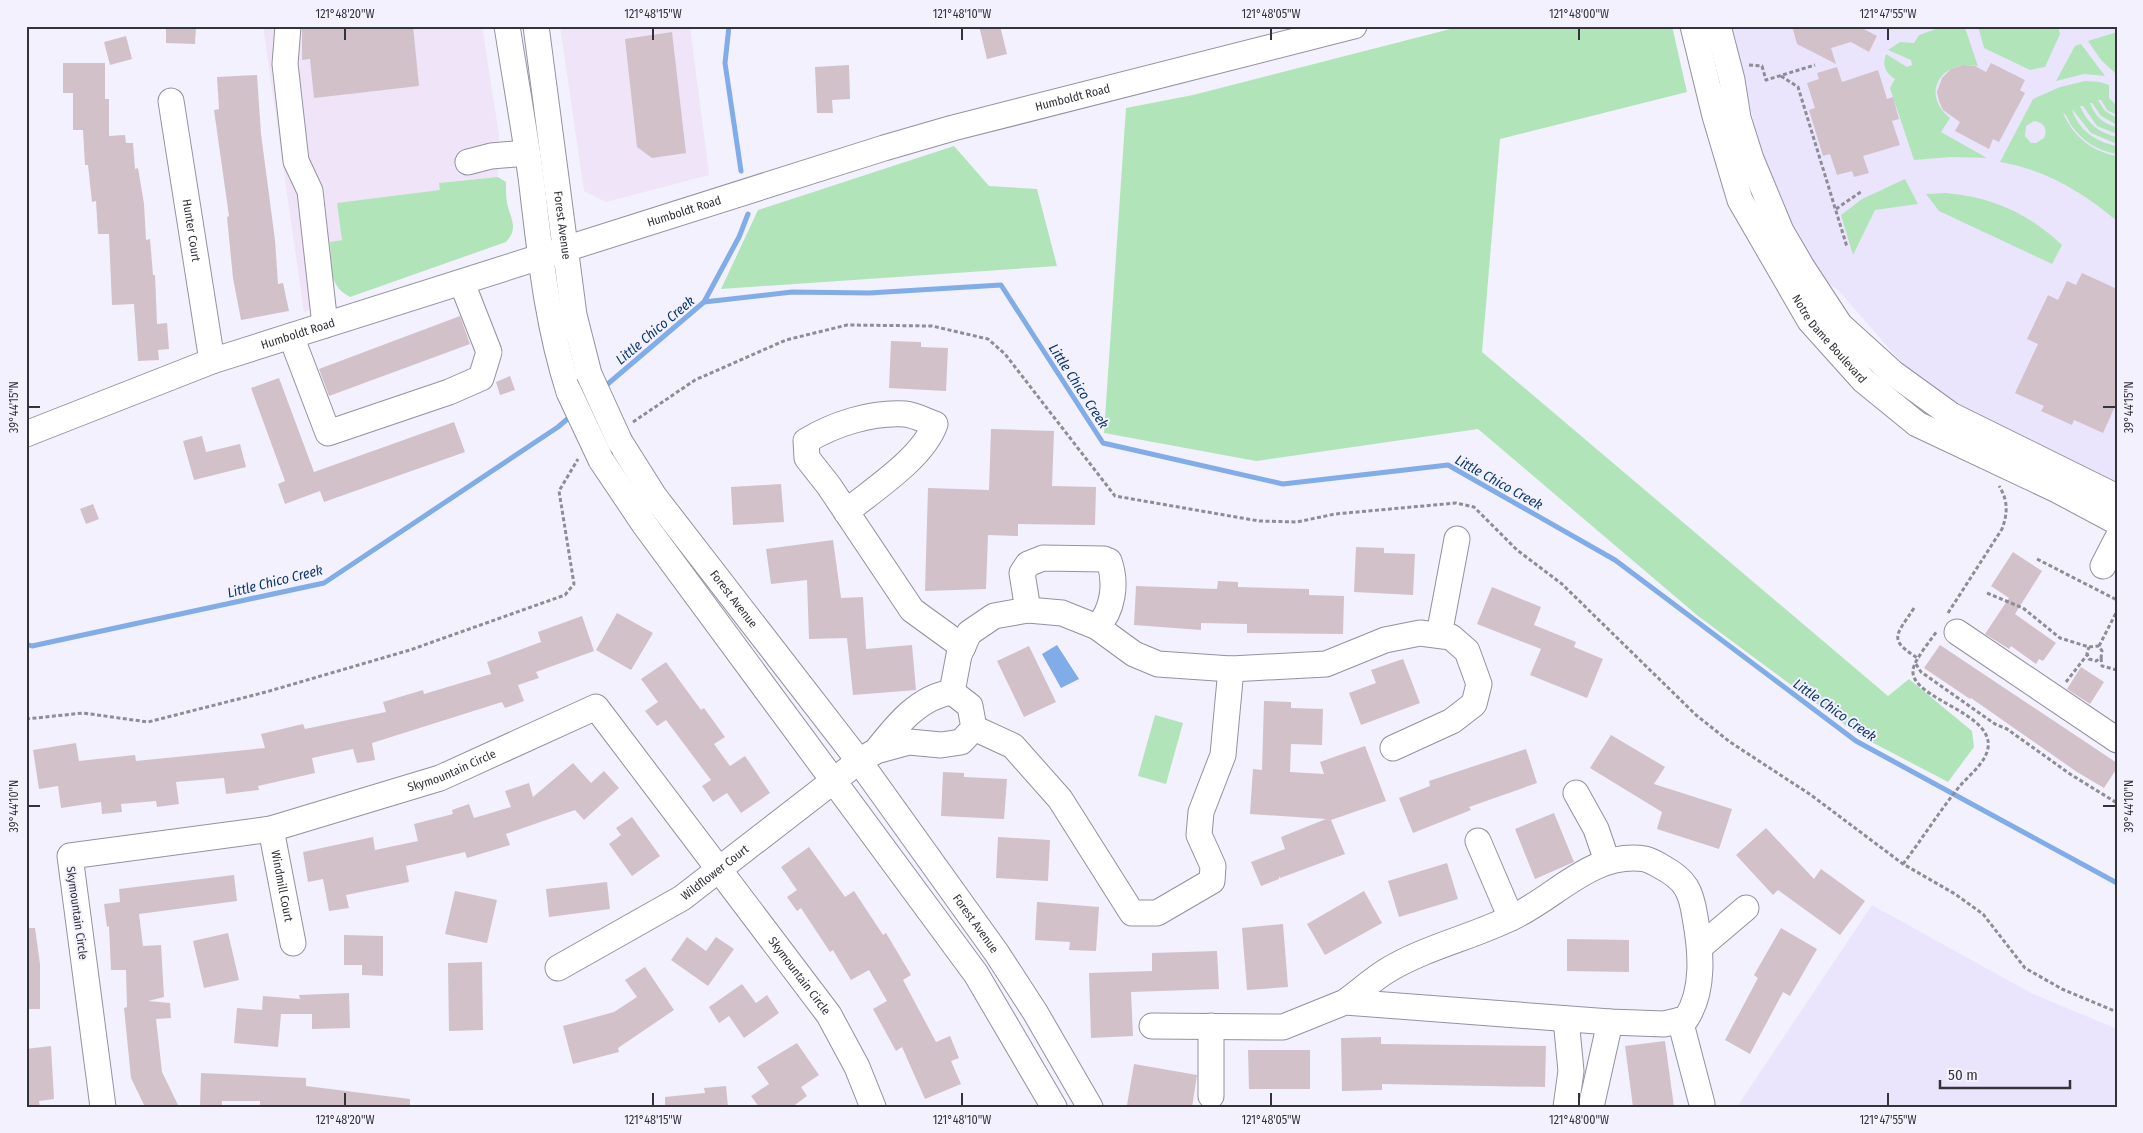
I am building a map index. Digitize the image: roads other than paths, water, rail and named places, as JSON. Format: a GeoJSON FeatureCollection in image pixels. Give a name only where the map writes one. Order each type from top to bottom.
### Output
{"type":"FeatureCollection","features":[{"type":"Feature","properties":{"kind":"street"},"geometry":{"type":"LineString","coordinates":[[288,26],[285,64],[296,161],[310,191],[325,325]]}},
{"type":"Feature","properties":{"kind":"street"},"geometry":{"type":"LineString","coordinates":[[507,26],[527,153],[539,256],[556,352],[569,392],[601,460],[644,524],[976,974],[1054,1107]]}},
{"type":"Feature","properties":{"kind":"street","name":"Forest Avenue"},"geometry":{"type":"LineString","coordinates":[[536,26],[576,323],[589,374],[620,442],[654,496],[868,756],[1035,1012],[1090,1107]]}},
{"type":"Feature","properties":{"kind":"street","name":"Humboldt Road"},"geometry":{"type":"LineString","coordinates":[[26,434],[212,361],[539,256],[953,128],[1280,35],[1354,26]]}},
{"type":"Feature","properties":{"kind":"street","name":"Notre Dame Boulevard"},"geometry":{"type":"LineString","coordinates":[[1693,26],[1715,116],[1740,200],[1810,321],[1863,380],[1917,424],[2056,490],[2117,522]]}},
{"type":"Feature","properties":{"kind":"street","name":"Notre Dame Boulevard"},"geometry":{"type":"LineString","coordinates":[[1718,26],[1732,80],[1738,118],[1750,159],[1781,231],[1802,267],[1840,324],[1892,373],[1951,416],[2117,497]]}},
{"type":"Feature","properties":{"kind":"street","name":"Hunter Court"},"geometry":{"type":"LineString","coordinates":[[170,101],[212,361]]}},
{"type":"Feature","properties":{"kind":"street"},"geometry":{"type":"LineString","coordinates":[[468,162],[491,156],[527,153]]}},
{"type":"Feature","properties":{"kind":"street"},"geometry":{"type":"LineString","coordinates":[[291,336],[328,433],[449,392],[481,378],[489,352],[462,282]]}},
{"type":"Feature","properties":{"kind":"street"},"geometry":{"type":"LineString","coordinates":[[846,512],[900,467],[930,437],[935,424],[907,414],[867,417],[823,431],[806,441],[807,458],[912,610],[962,647]]}},
{"type":"Feature","properties":{"kind":"street"},"geometry":{"type":"LineString","coordinates":[[1439,635],[1457,539]]}},
{"type":"Feature","properties":{"kind":"street"},"geometry":{"type":"LineString","coordinates":[[2103,566],[2117,540]]}},
{"type":"Feature","properties":{"kind":"street"},"geometry":{"type":"LineString","coordinates":[[1028,610],[1022,573],[1028,564],[1043,558],[1104,558],[1109,561],[1112,568],[1111,600],[1106,618],[1097,627]]}},
{"type":"Feature","properties":{"kind":"street"},"geometry":{"type":"LineString","coordinates":[[952,692],[958,655],[969,632],[994,616],[1028,610],[1062,613],[1097,627],[1134,654],[1158,664],[1231,669],[1326,664],[1385,640],[1420,632],[1451,637],[1466,651],[1479,684],[1474,704],[1452,722],[1393,748]]}},
{"type":"Feature","properties":{"kind":"street"},"geometry":{"type":"LineString","coordinates":[[1957,632],[2117,740]]}},
{"type":"Feature","properties":{"kind":"street"},"geometry":{"type":"LineString","coordinates":[[974,728],[1013,746],[1060,799],[1132,913],[1156,913],[1212,881],[1213,866],[1199,835],[1201,812],[1223,755],[1231,669]]}},
{"type":"Feature","properties":{"kind":"street"},"geometry":{"type":"LineString","coordinates":[[868,756],[900,720],[939,694],[952,692],[970,706],[974,728]]}},
{"type":"Feature","properties":{"kind":"street","name":"Skymountain Circle"},"geometry":{"type":"LineString","coordinates":[[104,1107],[70,856],[271,828],[440,778],[596,707],[829,1015],[857,1067],[873,1107]]}},
{"type":"Feature","properties":{"kind":"street"},"geometry":{"type":"LineString","coordinates":[[868,756],[908,742],[941,745],[961,742],[974,728]]}},
{"type":"Feature","properties":{"kind":"street","name":"Wildflower Court"},"geometry":{"type":"LineString","coordinates":[[558,968],[682,898],[868,756]]}},
{"type":"Feature","properties":{"kind":"street"},"geometry":{"type":"LineString","coordinates":[[1576,793],[1596,829],[1607,861]]}},
{"type":"Feature","properties":{"kind":"street","name":"Windmill Court"},"geometry":{"type":"LineString","coordinates":[[271,828],[293,942]]}},
{"type":"Feature","properties":{"kind":"street"},"geometry":{"type":"LineString","coordinates":[[1478,841],[1511,918]]}},
{"type":"Feature","properties":{"kind":"street"},"geometry":{"type":"LineString","coordinates":[[1152,1026],[1283,1026],[1345,1002],[1388,970],[1456,939],[1511,918],[1538,904],[1578,876],[1607,861],[1646,859],[1673,873],[1691,892],[1700,946],[1695,1005],[1686,1019],[1664,1024],[1610,1022],[1345,1002]]}},
{"type":"Feature","properties":{"kind":"street"},"geometry":{"type":"LineString","coordinates":[[1700,946],[1746,908]]}},
{"type":"Feature","properties":{"kind":"street"},"geometry":{"type":"LineString","coordinates":[[1566,1019],[1571,1071],[1566,1107]]}},
{"type":"Feature","properties":{"kind":"street"},"geometry":{"type":"LineString","coordinates":[[1680,1020],[1702,1104]]}},
{"type":"Feature","properties":{"kind":"street"},"geometry":{"type":"LineString","coordinates":[[1590,1107],[1610,1022]]}},
{"type":"Feature","properties":{"kind":"street"},"geometry":{"type":"LineString","coordinates":[[1210,1096],[1211,1026]]}},
{"type":"Feature","properties":{"kind":"water"},"geometry":{"type":"Polygon","coordinates":[[[1057,645],[1079,679],[1061,688],[1042,654],[1057,645]]]}},
{"type":"Feature","properties":{"kind":"waterway"},"geometry":{"type":"LineString","coordinates":[[729,26],[725,63],[741,171]]}},
{"type":"Feature","properties":{"kind":"waterway"},"geometry":{"type":"LineString","coordinates":[[704,302],[739,237],[748,214]]}},
{"type":"Feature","properties":{"kind":"waterway","name":"Little Chico Creek"},"geometry":{"type":"LineString","coordinates":[[603,388],[704,302],[792,292],[869,293],[1001,285],[1103,443],[1283,484],[1448,465],[1615,560],[1856,741],[2117,883]]}},
{"type":"Feature","properties":{"kind":"waterway","name":"Little Chico Creek"},"geometry":{"type":"LineString","coordinates":[[26,644],[32,646],[324,583],[558,427],[572,415]]}}]}
